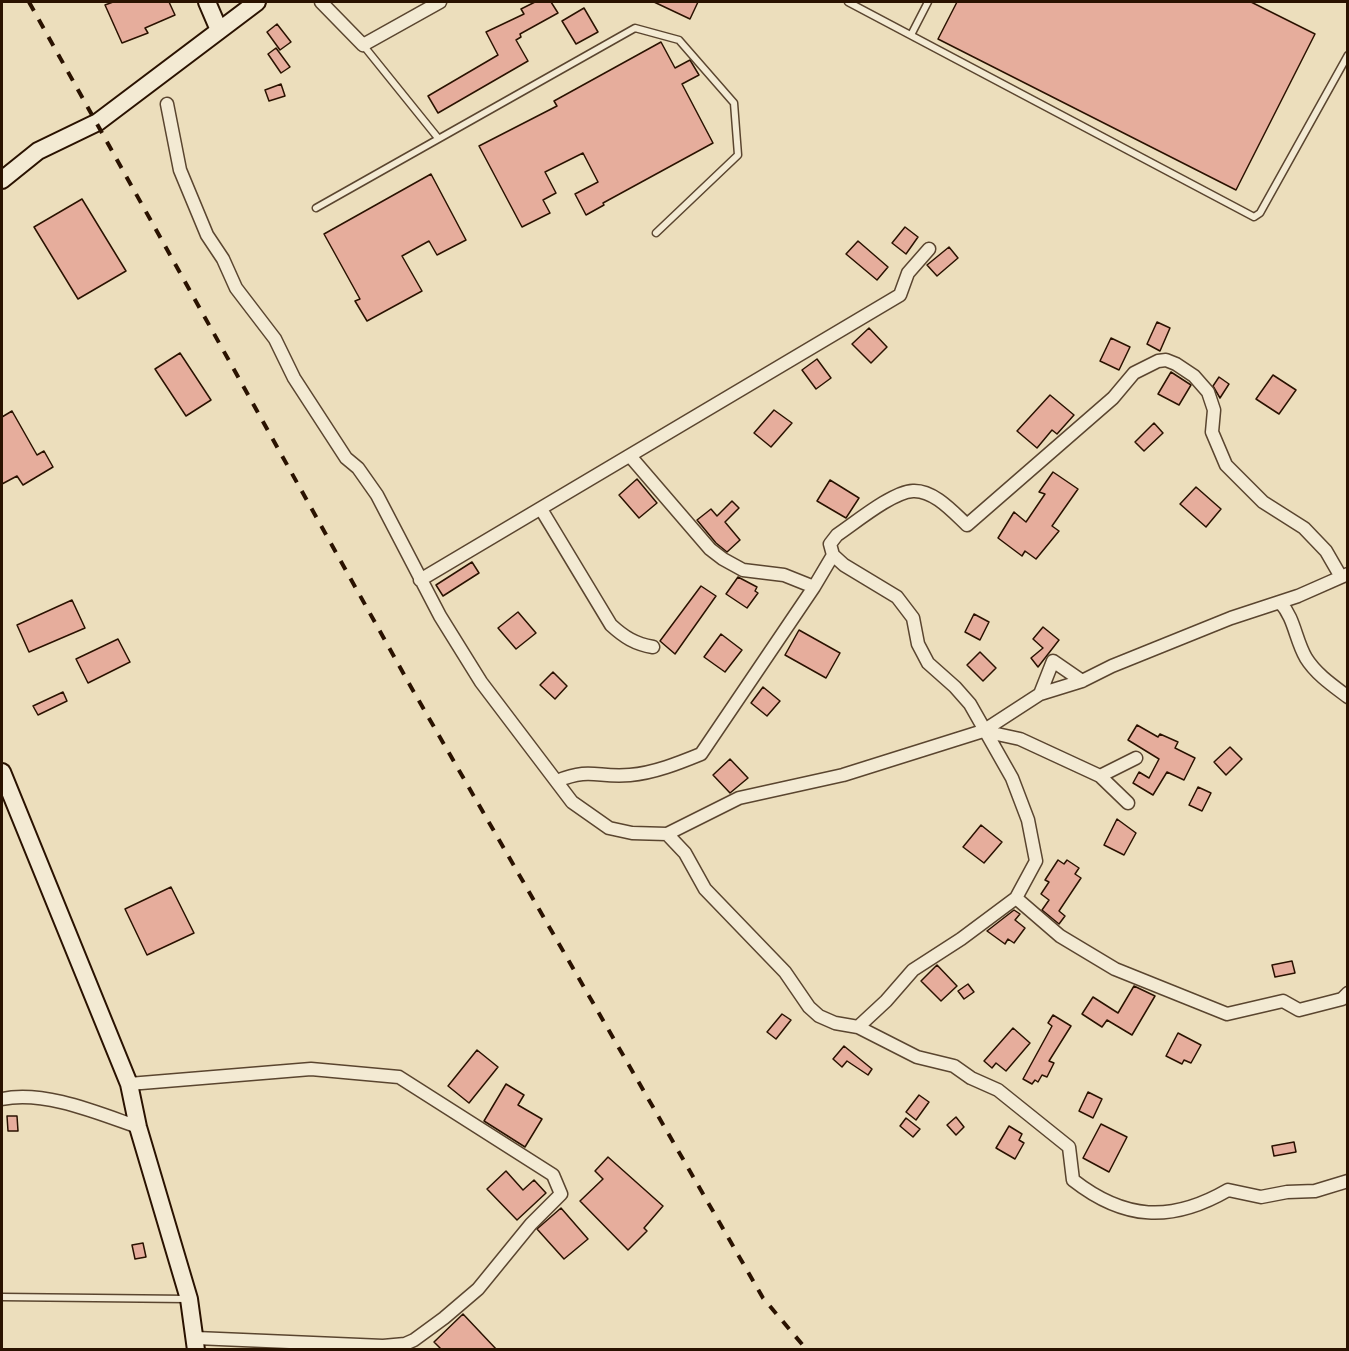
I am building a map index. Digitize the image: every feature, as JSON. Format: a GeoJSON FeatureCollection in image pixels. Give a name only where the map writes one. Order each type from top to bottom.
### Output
{"type":"FeatureCollection","features":[{"type":"Feature","properties":{"kind":"main road"},"geometry":{"type":"LineString","coordinates":[[207,2],[219,30]]}},
{"type":"Feature","properties":{"kind":"main road"},"geometry":{"type":"LineString","coordinates":[[2,180],[38,151],[98,122],[257,2]]}},
{"type":"Feature","properties":{"kind":"main road"},"geometry":{"type":"LineString","coordinates":[[2,772],[129,1084],[138,1127],[189,1299],[196,1344]]}},
{"type":"Feature","properties":{"kind":"street"},"geometry":{"type":"LineString","coordinates":[[321,2],[363,45],[440,2]]}},
{"type":"Feature","properties":{"kind":"street"},"geometry":{"type":"LineString","coordinates":[[167,104],[180,170],[207,235],[223,259],[236,288],[275,339],[294,378],[330,434],[377,495],[420,580],[481,682],[572,802],[609,828],[667,834],[739,798],[843,775],[983,731],[1040,694],[1082,681],[1144,653],[1344,576],[1326,551],[1304,528],[1263,502],[1226,465],[1212,432],[1214,410],[1208,392],[1194,376],[1166,360],[1158,361],[1134,373],[1113,398],[967,525],[940,500],[914,490],[895,497],[837,535],[830,544],[832,555],[814,587],[701,754],[681,763],[632,775],[576,773],[557,781]]}},
{"type":"Feature","properties":{"kind":"street"},"geometry":{"type":"LineString","coordinates":[[420,580],[900,295],[908,273],[929,249]]}},
{"type":"Feature","properties":{"kind":"street"},"geometry":{"type":"LineString","coordinates":[[630,456],[710,549],[723,559],[743,570],[784,575],[814,587]]}},
{"type":"Feature","properties":{"kind":"street"},"geometry":{"type":"LineString","coordinates":[[541,508],[611,625],[638,645],[653,647]]}},
{"type":"Feature","properties":{"kind":"street"},"geometry":{"type":"LineString","coordinates":[[832,555],[844,565],[897,597],[913,618],[918,644],[928,663],[963,696],[1012,778],[1029,820],[1036,861],[1016,898],[961,939],[913,970],[886,1001],[858,1027]]}},
{"type":"Feature","properties":{"kind":"street"},"geometry":{"type":"LineString","coordinates":[[1280,602],[1291,614],[1305,657],[1323,679],[1347,697]]}},
{"type":"Feature","properties":{"kind":"street"},"geometry":{"type":"LineString","coordinates":[[1040,694],[1053,661],[1082,681]]}},
{"type":"Feature","properties":{"kind":"street"},"geometry":{"type":"LineString","coordinates":[[983,731],[1020,739],[1100,776],[1128,803]]}},
{"type":"Feature","properties":{"kind":"street"},"geometry":{"type":"LineString","coordinates":[[1100,776],[1136,758]]}},
{"type":"Feature","properties":{"kind":"street"},"geometry":{"type":"LineString","coordinates":[[667,834],[685,853],[705,889],[785,972],[808,1007],[835,1023],[858,1027],[917,1057],[954,1066],[971,1078],[998,1090],[1069,1147],[1073,1180],[1093,1196],[1118,1209],[1166,1213],[1208,1202],[1228,1190],[1261,1197],[1287,1192],[1315,1191],[1347,1181]]}},
{"type":"Feature","properties":{"kind":"street"},"geometry":{"type":"LineString","coordinates":[[1016,898],[1060,936],[1114,969],[1227,1014],[1283,1001],[1299,1010],[1342,999],[1347,993]]}},
{"type":"Feature","properties":{"kind":"street"},"geometry":{"type":"LineString","coordinates":[[129,1084],[311,1069],[399,1077],[553,1175],[561,1194],[531,1224],[478,1289],[444,1318],[405,1344],[383,1346],[196,1344]]}},
{"type":"Feature","properties":{"kind":"street"},"geometry":{"type":"LineString","coordinates":[[2,1099],[14,1097],[74,1105],[138,1127]]}},
{"type":"Feature","properties":{"kind":"lane"},"geometry":{"type":"LineString","coordinates":[[848,2],[1254,218],[1260,213],[1347,55]]}},
{"type":"Feature","properties":{"kind":"lane"},"geometry":{"type":"LineString","coordinates":[[911,35],[928,2]]}},
{"type":"Feature","properties":{"kind":"lane"},"geometry":{"type":"LineString","coordinates":[[316,208],[635,28],[679,40],[734,103],[738,155],[656,233]]}},
{"type":"Feature","properties":{"kind":"lane"},"geometry":{"type":"LineString","coordinates":[[363,45],[438,138]]}},
{"type":"Feature","properties":{"kind":"lane"},"geometry":{"type":"LineString","coordinates":[[2,1297],[189,1299]]}},
{"type":"Feature","properties":{"kind":"building"},"geometry":{"type":"Polygon","coordinates":[[[113,2],[169,2],[175,15],[145,28],[148,33],[122,43],[105,5],[113,2]]]}},
{"type":"Feature","properties":{"kind":"building"},"geometry":{"type":"Polygon","coordinates":[[[535,2],[551,2],[558,13],[520,34],[521,37],[516,40],[528,61],[438,113],[428,96],[498,55],[486,32],[524,14],[521,9],[535,2]]]}},
{"type":"Feature","properties":{"kind":"building"},"geometry":{"type":"Polygon","coordinates":[[[654,2],[698,2],[690,19],[654,2]]]}},
{"type":"Feature","properties":{"kind":"building"},"geometry":{"type":"Polygon","coordinates":[[[957,2],[1251,2],[1315,34],[1236,190],[938,39],[957,2]]]}},
{"type":"Feature","properties":{"kind":"building"},"geometry":{"type":"Polygon","coordinates":[[[584,8],[598,32],[576,44],[562,21],[584,8]]]}},
{"type":"Feature","properties":{"kind":"building"},"geometry":{"type":"Polygon","coordinates":[[[277,24],[291,42],[280,50],[267,32],[277,24]]]}},
{"type":"Feature","properties":{"kind":"building"},"geometry":{"type":"Polygon","coordinates":[[[661,42],[675,68],[690,60],[699,75],[682,84],[713,143],[603,203],[604,205],[586,215],[575,194],[598,182],[583,153],[545,172],[556,193],[543,200],[550,213],[522,227],[479,146],[557,106],[554,101],[661,42]]]}},
{"type":"Feature","properties":{"kind":"building"},"geometry":{"type":"Polygon","coordinates":[[[276,48],[290,67],[281,73],[268,54],[276,48]]]}},
{"type":"Feature","properties":{"kind":"building"},"geometry":{"type":"Polygon","coordinates":[[[281,84],[285,96],[269,101],[265,90],[281,84]]]}},
{"type":"Feature","properties":{"kind":"building"},"geometry":{"type":"Polygon","coordinates":[[[431,174],[466,240],[437,255],[429,241],[402,256],[422,291],[367,321],[355,301],[360,299],[324,234],[431,174]]]}},
{"type":"Feature","properties":{"kind":"building"},"geometry":{"type":"Polygon","coordinates":[[[82,199],[126,271],[78,299],[34,227],[82,199]]]}},
{"type":"Feature","properties":{"kind":"building"},"geometry":{"type":"Polygon","coordinates":[[[905,227],[918,237],[906,254],[892,243],[905,227]]]}},
{"type":"Feature","properties":{"kind":"building"},"geometry":{"type":"Polygon","coordinates":[[[858,241],[888,267],[877,280],[846,254],[858,241]]]}},
{"type":"Feature","properties":{"kind":"building"},"geometry":{"type":"Polygon","coordinates":[[[949,247],[958,258],[937,276],[927,265],[949,247]]]}},
{"type":"Feature","properties":{"kind":"building"},"geometry":{"type":"Polygon","coordinates":[[[1157,322],[1170,328],[1160,351],[1147,344],[1157,322]]]}},
{"type":"Feature","properties":{"kind":"building"},"geometry":{"type":"Polygon","coordinates":[[[869,328],[887,347],[871,363],[852,344],[869,328]]]}},
{"type":"Feature","properties":{"kind":"building"},"geometry":{"type":"Polygon","coordinates":[[[1111,338],[1130,347],[1119,370],[1100,361],[1111,338]]]}},
{"type":"Feature","properties":{"kind":"building"},"geometry":{"type":"Polygon","coordinates":[[[180,353],[211,400],[186,416],[155,369],[180,353]]]}},
{"type":"Feature","properties":{"kind":"building"},"geometry":{"type":"Polygon","coordinates":[[[817,359],[831,378],[816,389],[802,370],[817,359]]]}},
{"type":"Feature","properties":{"kind":"building"},"geometry":{"type":"Polygon","coordinates":[[[1171,372],[1191,385],[1179,405],[1158,394],[1171,372]]]}},
{"type":"Feature","properties":{"kind":"building"},"geometry":{"type":"Polygon","coordinates":[[[1273,375],[1296,390],[1279,414],[1256,399],[1273,375]]]}},
{"type":"Feature","properties":{"kind":"building"},"geometry":{"type":"Polygon","coordinates":[[[1219,377],[1229,384],[1220,398],[1213,386],[1219,377]]]}},
{"type":"Feature","properties":{"kind":"building"},"geometry":{"type":"Polygon","coordinates":[[[1050,395],[1074,415],[1057,434],[1052,430],[1037,448],[1017,431],[1050,395]]]}},
{"type":"Feature","properties":{"kind":"building"},"geometry":{"type":"Polygon","coordinates":[[[774,410],[792,423],[771,447],[754,433],[774,410]]]}},
{"type":"Feature","properties":{"kind":"building"},"geometry":{"type":"Polygon","coordinates":[[[12,411],[37,455],[44,451],[53,467],[23,485],[17,476],[2,484],[2,417],[12,411]]]}},
{"type":"Feature","properties":{"kind":"building"},"geometry":{"type":"Polygon","coordinates":[[[1154,423],[1163,433],[1144,451],[1135,442],[1154,423]]]}},
{"type":"Feature","properties":{"kind":"building"},"geometry":{"type":"Polygon","coordinates":[[[1053,472],[1078,489],[1052,526],[1059,531],[1036,559],[1025,551],[1022,556],[998,538],[1014,512],[1026,522],[1045,494],[1039,492],[1053,472]]]}},
{"type":"Feature","properties":{"kind":"building"},"geometry":{"type":"Polygon","coordinates":[[[637,479],[657,503],[639,518],[619,495],[637,479]]]}},
{"type":"Feature","properties":{"kind":"building"},"geometry":{"type":"Polygon","coordinates":[[[830,480],[859,498],[846,518],[817,501],[830,480]]]}},
{"type":"Feature","properties":{"kind":"building"},"geometry":{"type":"Polygon","coordinates":[[[1196,487],[1221,509],[1206,527],[1180,504],[1196,487]]]}},
{"type":"Feature","properties":{"kind":"building"},"geometry":{"type":"Polygon","coordinates":[[[732,501],[739,508],[725,522],[740,540],[727,552],[716,543],[697,520],[711,509],[717,516],[732,501]]]}},
{"type":"Feature","properties":{"kind":"building"},"geometry":{"type":"Polygon","coordinates":[[[472,562],[479,573],[443,596],[436,585],[472,562]]]}},
{"type":"Feature","properties":{"kind":"building"},"geometry":{"type":"Polygon","coordinates":[[[738,577],[757,587],[755,591],[758,593],[747,608],[726,594],[738,577]]]}},
{"type":"Feature","properties":{"kind":"building"},"geometry":{"type":"Polygon","coordinates":[[[701,586],[716,596],[675,654],[660,641],[701,586]]]}},
{"type":"Feature","properties":{"kind":"building"},"geometry":{"type":"Polygon","coordinates":[[[72,600],[85,628],[29,652],[17,625],[72,600]]]}},
{"type":"Feature","properties":{"kind":"building"},"geometry":{"type":"Polygon","coordinates":[[[518,612],[536,633],[516,649],[498,628],[518,612]]]}},
{"type":"Feature","properties":{"kind":"building"},"geometry":{"type":"Polygon","coordinates":[[[974,614],[989,622],[980,640],[965,632],[974,614]]]}},
{"type":"Feature","properties":{"kind":"building"},"geometry":{"type":"Polygon","coordinates":[[[1043,627],[1059,640],[1038,667],[1031,658],[1043,648],[1033,639],[1043,627]]]}},
{"type":"Feature","properties":{"kind":"building"},"geometry":{"type":"Polygon","coordinates":[[[799,630],[840,653],[826,678],[785,655],[799,630]]]}},
{"type":"Feature","properties":{"kind":"building"},"geometry":{"type":"Polygon","coordinates":[[[721,634],[742,650],[725,672],[704,657],[721,634]]]}},
{"type":"Feature","properties":{"kind":"building"},"geometry":{"type":"Polygon","coordinates":[[[118,639],[130,662],[88,683],[76,659],[118,639]]]}},
{"type":"Feature","properties":{"kind":"building"},"geometry":{"type":"Polygon","coordinates":[[[980,652],[996,668],[983,681],[967,665],[980,652]]]}},
{"type":"Feature","properties":{"kind":"building"},"geometry":{"type":"Polygon","coordinates":[[[553,672],[567,686],[555,699],[540,685],[553,672]]]}},
{"type":"Feature","properties":{"kind":"building"},"geometry":{"type":"Polygon","coordinates":[[[763,687],[780,701],[767,716],[751,703],[763,687]]]}},
{"type":"Feature","properties":{"kind":"building"},"geometry":{"type":"Polygon","coordinates":[[[63,692],[67,701],[38,715],[33,706],[63,692]]]}},
{"type":"Feature","properties":{"kind":"building"},"geometry":{"type":"Polygon","coordinates":[[[1137,725],[1158,737],[1160,734],[1178,742],[1175,748],[1195,758],[1184,780],[1167,772],[1153,795],[1133,783],[1139,772],[1149,778],[1159,759],[1128,740],[1137,725]]]}},
{"type":"Feature","properties":{"kind":"building"},"geometry":{"type":"Polygon","coordinates":[[[1230,747],[1242,759],[1226,775],[1214,762],[1230,747]]]}},
{"type":"Feature","properties":{"kind":"building"},"geometry":{"type":"Polygon","coordinates":[[[730,759],[748,778],[730,793],[713,775],[730,759]]]}},
{"type":"Feature","properties":{"kind":"building"},"geometry":{"type":"Polygon","coordinates":[[[1198,787],[1211,793],[1202,811],[1189,805],[1198,787]]]}},
{"type":"Feature","properties":{"kind":"building"},"geometry":{"type":"Polygon","coordinates":[[[1117,819],[1136,833],[1124,855],[1104,845],[1117,819]]]}},
{"type":"Feature","properties":{"kind":"building"},"geometry":{"type":"Polygon","coordinates":[[[981,825],[1002,842],[984,863],[963,847],[981,825]]]}},
{"type":"Feature","properties":{"kind":"building"},"geometry":{"type":"Polygon","coordinates":[[[1058,860],[1064,864],[1067,860],[1079,868],[1075,874],[1081,878],[1059,911],[1065,916],[1059,924],[1042,910],[1049,900],[1041,894],[1049,882],[1045,880],[1058,860]]]}},
{"type":"Feature","properties":{"kind":"building"},"geometry":{"type":"Polygon","coordinates":[[[171,887],[194,933],[147,955],[125,909],[171,887]]]}},
{"type":"Feature","properties":{"kind":"building"},"geometry":{"type":"Polygon","coordinates":[[[1014,910],[1020,914],[1015,920],[1025,928],[1014,943],[1008,939],[1005,944],[987,931],[1014,910]]]}},
{"type":"Feature","properties":{"kind":"building"},"geometry":{"type":"Polygon","coordinates":[[[1292,961],[1295,973],[1275,977],[1272,965],[1292,961]]]}},
{"type":"Feature","properties":{"kind":"building"},"geometry":{"type":"Polygon","coordinates":[[[937,965],[957,986],[941,1001],[921,981],[937,965]]]}},
{"type":"Feature","properties":{"kind":"building"},"geometry":{"type":"Polygon","coordinates":[[[968,984],[974,992],[964,999],[958,991],[968,984]]]}},
{"type":"Feature","properties":{"kind":"building"},"geometry":{"type":"Polygon","coordinates":[[[1134,986],[1155,996],[1132,1035],[1107,1020],[1102,1027],[1082,1014],[1093,997],[1118,1013],[1134,986]]]}},
{"type":"Feature","properties":{"kind":"building"},"geometry":{"type":"Polygon","coordinates":[[[782,1014],[791,1020],[776,1039],[767,1032],[782,1014]]]}},
{"type":"Feature","properties":{"kind":"building"},"geometry":{"type":"Polygon","coordinates":[[[1053,1015],[1071,1026],[1049,1061],[1054,1063],[1047,1077],[1042,1075],[1038,1082],[1035,1080],[1032,1084],[1023,1079],[1052,1026],[1048,1023],[1053,1015]]]}},
{"type":"Feature","properties":{"kind":"building"},"geometry":{"type":"Polygon","coordinates":[[[1013,1028],[1030,1043],[1006,1071],[996,1063],[992,1068],[984,1061],[1013,1028]]]}},
{"type":"Feature","properties":{"kind":"building"},"geometry":{"type":"Polygon","coordinates":[[[1178,1033],[1201,1045],[1191,1063],[1184,1060],[1182,1064],[1166,1056],[1178,1033]]]}},
{"type":"Feature","properties":{"kind":"building"},"geometry":{"type":"Polygon","coordinates":[[[844,1046],[872,1069],[868,1075],[847,1061],[842,1067],[833,1059],[844,1046]]]}},
{"type":"Feature","properties":{"kind":"building"},"geometry":{"type":"Polygon","coordinates":[[[477,1050],[498,1067],[469,1103],[448,1086],[477,1050]]]}},
{"type":"Feature","properties":{"kind":"building"},"geometry":{"type":"Polygon","coordinates":[[[506,1084],[524,1095],[518,1105],[542,1119],[525,1147],[484,1121],[506,1084]]]}},
{"type":"Feature","properties":{"kind":"building"},"geometry":{"type":"Polygon","coordinates":[[[1088,1092],[1102,1099],[1093,1118],[1079,1111],[1088,1092]]]}},
{"type":"Feature","properties":{"kind":"building"},"geometry":{"type":"Polygon","coordinates":[[[919,1095],[929,1102],[916,1120],[906,1112],[919,1095]]]}},
{"type":"Feature","properties":{"kind":"building"},"geometry":{"type":"Polygon","coordinates":[[[7,1116],[17,1116],[18,1131],[8,1131],[7,1116]]]}},
{"type":"Feature","properties":{"kind":"building"},"geometry":{"type":"Polygon","coordinates":[[[956,1117],[964,1127],[956,1135],[947,1125],[956,1117]]]}},
{"type":"Feature","properties":{"kind":"building"},"geometry":{"type":"Polygon","coordinates":[[[906,1118],[920,1129],[913,1137],[900,1126],[906,1118]]]}},
{"type":"Feature","properties":{"kind":"building"},"geometry":{"type":"Polygon","coordinates":[[[1101,1124],[1127,1137],[1109,1172],[1083,1158],[1101,1124]]]}},
{"type":"Feature","properties":{"kind":"building"},"geometry":{"type":"Polygon","coordinates":[[[1009,1126],[1022,1134],[1019,1140],[1024,1143],[1015,1159],[996,1148],[1009,1126]]]}},
{"type":"Feature","properties":{"kind":"building"},"geometry":{"type":"Polygon","coordinates":[[[1294,1142],[1296,1152],[1274,1156],[1272,1146],[1294,1142]]]}},
{"type":"Feature","properties":{"kind":"building"},"geometry":{"type":"Polygon","coordinates":[[[608,1157],[663,1206],[644,1228],[647,1231],[628,1250],[580,1201],[603,1179],[595,1171],[608,1157]]]}},
{"type":"Feature","properties":{"kind":"building"},"geometry":{"type":"Polygon","coordinates":[[[506,1171],[523,1190],[534,1180],[546,1193],[517,1220],[487,1189],[506,1171]]]}},
{"type":"Feature","properties":{"kind":"building"},"geometry":{"type":"Polygon","coordinates":[[[561,1208],[588,1239],[564,1259],[537,1229],[561,1208]]]}},
{"type":"Feature","properties":{"kind":"building"},"geometry":{"type":"Polygon","coordinates":[[[143,1243],[146,1257],[135,1259],[132,1245],[143,1243]]]}},
{"type":"Feature","properties":{"kind":"building"},"geometry":{"type":"Polygon","coordinates":[[[463,1314],[497,1350],[442,1350],[434,1342],[463,1314]]]}},
{"type":"Feature","properties":{"kind":"railway"},"geometry":{"type":"LineString","coordinates":[[29,2],[411,687],[763,1298],[807,1350]]}}]}
